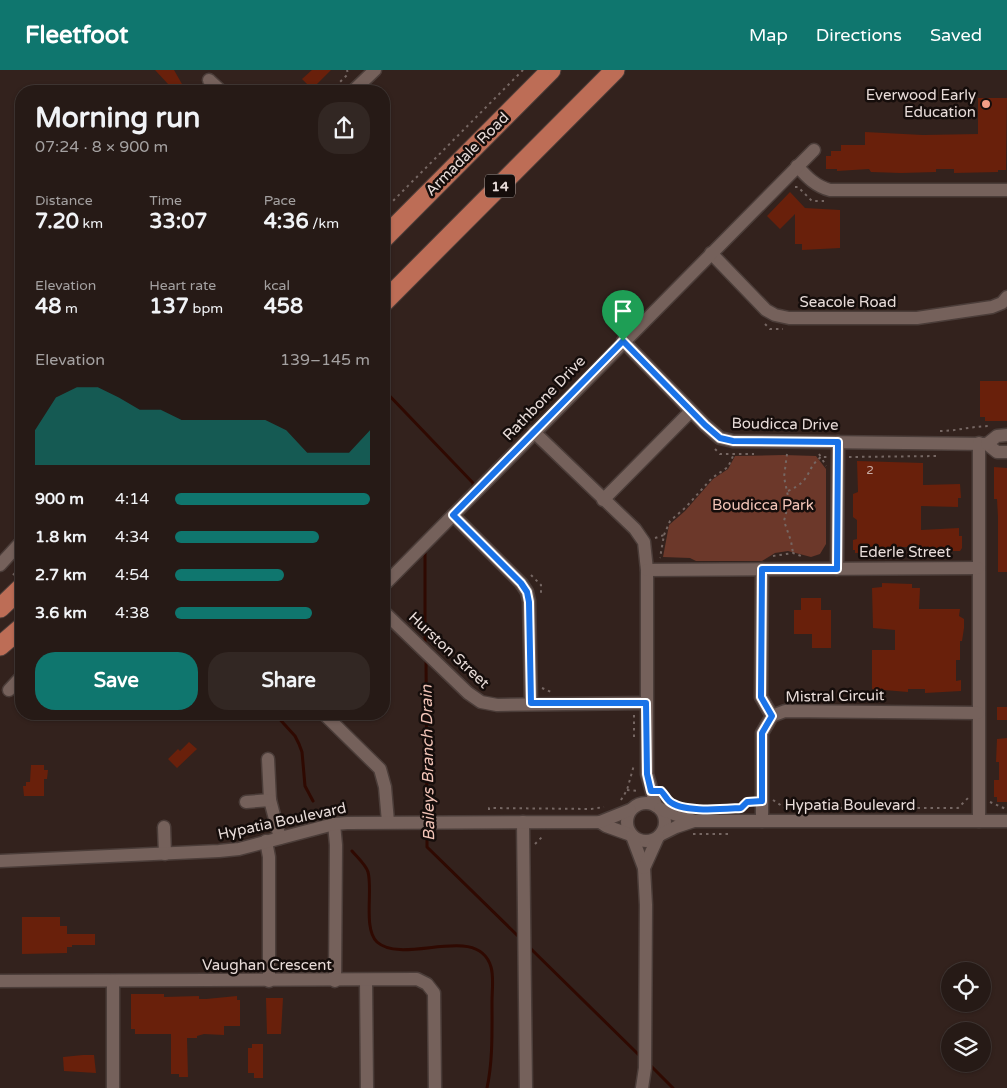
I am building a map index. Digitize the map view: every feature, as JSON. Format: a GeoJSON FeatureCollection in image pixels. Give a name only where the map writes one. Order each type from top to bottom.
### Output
{"type":"FeatureCollection","features":[{"type":"Feature","properties":{"kind":"highway","name":"Armadale Road"},"geometry":{"type":"LineString","coordinates":[[390,232],[551,70]]}},
{"type":"Feature","properties":{"kind":"highway","name":"14"},"geometry":{"type":"LineString","coordinates":[[390,296],[615,70]]}},
{"type":"Feature","properties":{"kind":"highway"},"geometry":{"type":"LineString","coordinates":[[0,608],[15,594]]}},
{"type":"Feature","properties":{"kind":"highway"},"geometry":{"type":"LineString","coordinates":[[0,646],[15,633]]}},
{"type":"Feature","properties":{"kind":"street"},"geometry":{"type":"LineString","coordinates":[[359,85],[370,72]]}},
{"type":"Feature","properties":{"kind":"street"},"geometry":{"type":"LineString","coordinates":[[209,80],[214,85]]}},
{"type":"Feature","properties":{"kind":"street","name":"Rathbone Drive"},"geometry":{"type":"LineString","coordinates":[[390,579],[623,341],[814,150]]}},
{"type":"Feature","properties":{"kind":"street"},"geometry":{"type":"LineString","coordinates":[[797,166],[816,184],[830,190],[1007,190]]}},
{"type":"Feature","properties":{"kind":"street","name":"Seacole Road"},"geometry":{"type":"LineString","coordinates":[[711,253],[766,310],[775,315],[789,318],[917,318],[992,307],[1002,303],[1007,297]]}},
{"type":"Feature","properties":{"kind":"street","name":"Boudicca Drive"},"geometry":{"type":"LineString","coordinates":[[623,341],[720,438],[733,441],[983,443],[997,436],[1007,436]]}},
{"type":"Feature","properties":{"kind":"street"},"geometry":{"type":"LineString","coordinates":[[604,500],[691,411]]}},
{"type":"Feature","properties":{"kind":"street"},"geometry":{"type":"LineString","coordinates":[[534,432],[635,529],[644,542],[647,570],[640,703],[647,774],[645,791],[632,808],[626,823],[644,868],[646,905],[645,1058],[642,1088]]}},
{"type":"Feature","properties":{"kind":"street"},"geometry":{"type":"LineString","coordinates":[[837,569],[838,442]]}},
{"type":"Feature","properties":{"kind":"street"},"geometry":{"type":"LineString","coordinates":[[979,821],[978,568],[983,443]]}},
{"type":"Feature","properties":{"kind":"street","name":"Boudicca Drive"},"geometry":{"type":"LineString","coordinates":[[983,443],[997,452],[1007,452]]}},
{"type":"Feature","properties":{"kind":"street"},"geometry":{"type":"LineString","coordinates":[[453,515],[521,583],[527,592],[529,602],[531,703]]}},
{"type":"Feature","properties":{"kind":"street"},"geometry":{"type":"LineString","coordinates":[[0,565],[15,549]]}},
{"type":"Feature","properties":{"kind":"street","name":"Ederle Street"},"geometry":{"type":"LineString","coordinates":[[647,570],[978,568]]}},
{"type":"Feature","properties":{"kind":"street"},"geometry":{"type":"LineString","coordinates":[[762,569],[761,697],[772,716]]}},
{"type":"Feature","properties":{"kind":"street","name":"Hurston Street"},"geometry":{"type":"LineString","coordinates":[[390,618],[468,693],[481,702],[498,705],[531,703],[640,703]]}},
{"type":"Feature","properties":{"kind":"street"},"geometry":{"type":"LineString","coordinates":[[9,690],[15,684]]}},
{"type":"Feature","properties":{"kind":"street","name":"Mistral Circuit"},"geometry":{"type":"LineString","coordinates":[[762,821],[762,733],[772,716],[785,711],[978,713]]}},
{"type":"Feature","properties":{"kind":"street"},"geometry":{"type":"LineString","coordinates":[[330,720],[380,770],[386,787],[388,822]]}},
{"type":"Feature","properties":{"kind":"street"},"geometry":{"type":"LineString","coordinates":[[268,759],[270,800],[280,838]]}},
{"type":"Feature","properties":{"kind":"street"},"geometry":{"type":"LineString","coordinates":[[644,868],[649,861],[654,842],[663,830],[665,819],[645,791]]}},
{"type":"Feature","properties":{"kind":"street"},"geometry":{"type":"LineString","coordinates":[[246,802],[270,800]]}},
{"type":"Feature","properties":{"kind":"street"},"geometry":{"type":"LineString","coordinates":[[632,808],[646,802],[694,821]]}},
{"type":"Feature","properties":{"kind":"street","name":"Hypatia Boulevard"},"geometry":{"type":"LineString","coordinates":[[0,861],[220,852],[239,849],[334,824],[524,822],[608,815],[632,808]]}},
{"type":"Feature","properties":{"kind":"street","name":"Hypatia Boulevard"},"geometry":{"type":"LineString","coordinates":[[608,815],[606,826],[631,835]]}},
{"type":"Feature","properties":{"kind":"street"},"geometry":{"type":"LineString","coordinates":[[631,835],[645,842],[670,829],[694,821]]}},
{"type":"Feature","properties":{"kind":"street","name":"Hypatia Boulevard"},"geometry":{"type":"LineString","coordinates":[[694,821],[1007,821]]}},
{"type":"Feature","properties":{"kind":"street"},"geometry":{"type":"LineString","coordinates":[[524,822],[526,1088]]}},
{"type":"Feature","properties":{"kind":"street"},"geometry":{"type":"LineString","coordinates":[[334,824],[336,845],[335,981]]}},
{"type":"Feature","properties":{"kind":"street"},"geometry":{"type":"LineString","coordinates":[[164,827],[165,854]]}},
{"type":"Feature","properties":{"kind":"street"},"geometry":{"type":"LineString","coordinates":[[266,841],[269,857],[269,981]]}},
{"type":"Feature","properties":{"kind":"street","name":"Vaughan Crescent"},"geometry":{"type":"LineString","coordinates":[[0,981],[335,981],[418,979],[428,984],[434,993],[435,1088]]}},
{"type":"Feature","properties":{"kind":"street"},"geometry":{"type":"LineString","coordinates":[[366,980],[367,1088]]}},
{"type":"Feature","properties":{"kind":"street"},"geometry":{"type":"LineString","coordinates":[[113,981],[113,1088]]}},
{"type":"Feature","properties":{"kind":"path"},"geometry":{"type":"LineString","coordinates":[[336,85],[348,74],[347,70]]}},
{"type":"Feature","properties":{"kind":"path"},"geometry":{"type":"LineString","coordinates":[[390,204],[523,70]]}},
{"type":"Feature","properties":{"kind":"path"},"geometry":{"type":"LineString","coordinates":[[791,187],[798,187],[812,201],[832,201]]}},
{"type":"Feature","properties":{"kind":"path"},"geometry":{"type":"LineString","coordinates":[[763,322],[770,329],[790,330]]}},
{"type":"Feature","properties":{"kind":"path"},"geometry":{"type":"LineString","coordinates":[[660,558],[664,535],[670,521],[686,507],[712,478],[728,467],[734,454]]}},
{"type":"Feature","properties":{"kind":"path"},"geometry":{"type":"LineString","coordinates":[[787,454],[784,477],[789,501],[784,521],[793,553]]}},
{"type":"Feature","properties":{"kind":"path"},"geometry":{"type":"LineString","coordinates":[[788,491],[805,481],[821,457]]}},
{"type":"Feature","properties":{"kind":"path"},"geometry":{"type":"LineString","coordinates":[[652,538],[664,535]]}},
{"type":"Feature","properties":{"kind":"path"},"geometry":{"type":"LineString","coordinates":[[527,572],[541,585],[541,594]]}},
{"type":"Feature","properties":{"kind":"path"},"geometry":{"type":"LineString","coordinates":[[541,688],[550,692],[559,692]]}},
{"type":"Feature","properties":{"kind":"path"},"geometry":{"type":"LineString","coordinates":[[634,740],[640,703]]}},
{"type":"Feature","properties":{"kind":"path"},"geometry":{"type":"LineString","coordinates":[[489,822],[489,808],[591,809],[608,815],[622,799],[634,767],[634,758]]}},
{"type":"Feature","properties":{"kind":"path"},"geometry":{"type":"LineString","coordinates":[[626,790],[645,791]]}},
{"type":"Feature","properties":{"kind":"path"},"geometry":{"type":"LineString","coordinates":[[804,808],[958,808],[969,797]]}},
{"type":"Feature","properties":{"kind":"path"},"geometry":{"type":"LineString","coordinates":[[733,808],[741,808],[747,802],[774,799],[784,808],[794,808]]}},
{"type":"Feature","properties":{"kind":"path"},"geometry":{"type":"LineString","coordinates":[[533,846],[544,835]]}},
{"type":"Feature","properties":{"kind":"green space","name":"Boudicca Park"},"geometry":{"type":"Polygon","coordinates":[[[735,456],[816,456],[826,469],[826,544],[820,554],[811,557],[788,551],[775,553],[762,561],[696,561],[690,558],[663,557],[669,525],[685,511],[713,479],[728,469],[735,456]]]}},
{"type":"Feature","properties":{"kind":"building"},"geometry":{"type":"Polygon","coordinates":[[[155,70],[174,70],[183,85],[166,85],[168,84],[155,70]]]}},
{"type":"Feature","properties":{"kind":"building"},"geometry":{"type":"Polygon","coordinates":[[[312,70],[331,70],[316,85],[308,85],[302,79],[312,70]]]}},
{"type":"Feature","properties":{"kind":"building"},"geometry":{"type":"Polygon","coordinates":[[[978,98],[1007,98],[1006,170],[998,170],[998,172],[954,173],[954,169],[936,169],[936,172],[901,173],[871,172],[869,169],[837,171],[837,169],[826,169],[826,156],[831,156],[831,151],[841,151],[841,145],[865,145],[865,132],[923,135],[978,134],[978,98]]]}},
{"type":"Feature","properties":{"kind":"building"},"geometry":{"type":"Polygon","coordinates":[[[790,192],[805,208],[840,210],[840,248],[802,250],[802,244],[795,244],[795,214],[780,229],[767,216],[790,192]]]}},
{"type":"Feature","properties":{"kind":"building"},"geometry":{"type":"Polygon","coordinates":[[[980,381],[1007,381],[1007,421],[985,421],[985,417],[980,417],[980,381]]]}},
{"type":"Feature","properties":{"kind":"building"},"geometry":{"type":"Polygon","coordinates":[[[857,461],[923,463],[923,485],[960,484],[961,498],[958,498],[958,507],[921,506],[921,530],[959,528],[959,536],[962,536],[962,548],[960,551],[929,551],[929,547],[902,547],[903,552],[855,553],[855,550],[853,550],[853,540],[857,539],[857,520],[853,517],[853,494],[858,492],[857,461]]]}},
{"type":"Feature","properties":{"kind":"building"},"geometry":{"type":"Polygon","coordinates":[[[994,467],[1007,468],[1007,572],[998,572],[998,517],[997,499],[994,499],[994,467]]]}},
{"type":"Feature","properties":{"kind":"building"},"geometry":{"type":"Polygon","coordinates":[[[882,583],[912,584],[912,588],[920,588],[919,609],[960,609],[959,616],[964,619],[964,628],[962,641],[960,641],[960,660],[956,660],[956,681],[961,680],[961,691],[925,693],[925,689],[908,689],[908,692],[872,689],[872,650],[895,650],[895,630],[873,628],[872,588],[882,587],[882,583]]]}},
{"type":"Feature","properties":{"kind":"building"},"geometry":{"type":"Polygon","coordinates":[[[801,598],[821,598],[821,610],[831,610],[831,648],[812,648],[812,634],[794,634],[794,610],[801,610],[801,598]]]}},
{"type":"Feature","properties":{"kind":"building"},"geometry":{"type":"Polygon","coordinates":[[[997,707],[1007,707],[1007,720],[997,720],[997,707]]]}},
{"type":"Feature","properties":{"kind":"building"},"geometry":{"type":"Polygon","coordinates":[[[1007,738],[1007,802],[997,802],[997,797],[994,797],[994,780],[999,780],[999,762],[996,762],[997,739],[1007,738]]]}},
{"type":"Feature","properties":{"kind":"building"},"geometry":{"type":"Polygon","coordinates":[[[189,742],[197,749],[177,768],[168,759],[189,742]]]}},
{"type":"Feature","properties":{"kind":"building"},"geometry":{"type":"Polygon","coordinates":[[[31,765],[44,765],[44,770],[48,770],[47,779],[44,779],[44,796],[24,796],[23,786],[26,786],[26,782],[30,782],[31,765]]]}},
{"type":"Feature","properties":{"kind":"building"},"geometry":{"type":"Polygon","coordinates":[[[22,917],[60,917],[60,926],[67,926],[67,934],[95,934],[95,945],[72,945],[72,947],[67,947],[67,953],[22,954],[22,917]]]}},
{"type":"Feature","properties":{"kind":"building"},"geometry":{"type":"Polygon","coordinates":[[[131,994],[164,994],[164,997],[199,996],[199,999],[237,996],[237,1000],[240,1000],[240,1026],[224,1026],[224,1035],[204,1034],[197,1036],[197,1038],[187,1038],[188,1077],[179,1077],[179,1074],[171,1074],[171,1034],[135,1034],[135,1029],[131,1029],[131,994]]]}},
{"type":"Feature","properties":{"kind":"building"},"geometry":{"type":"Polygon","coordinates":[[[266,998],[283,998],[281,1034],[267,1034],[266,998]]]}},
{"type":"Feature","properties":{"kind":"building"},"geometry":{"type":"Polygon","coordinates":[[[252,1044],[263,1044],[263,1078],[254,1078],[254,1073],[248,1073],[248,1048],[252,1048],[252,1044]]]}},
{"type":"Feature","properties":{"kind":"building"},"geometry":{"type":"Polygon","coordinates":[[[94,1055],[96,1073],[64,1071],[63,1057],[94,1055]]]}},
{"type":"Feature","properties":{"kind":"waterway","name":"Baileys Branch Drain"},"geometry":{"type":"LineString","coordinates":[[390,396],[473,483],[473,489]]}},
{"type":"Feature","properties":{"kind":"waterway","name":"Baileys Branch Drain"},"geometry":{"type":"LineString","coordinates":[[425,551],[425,647]]}},
{"type":"Feature","properties":{"kind":"waterway","name":"Baileys Branch Drain"},"geometry":{"type":"LineString","coordinates":[[426,658],[427,819]]}},
{"type":"Feature","properties":{"kind":"waterway"},"geometry":{"type":"LineString","coordinates":[[280,720],[295,736],[299,744],[302,752],[305,786],[313,801]]}},
{"type":"Feature","properties":{"kind":"waterway","name":"Baileys Branch Drain"},"geometry":{"type":"LineString","coordinates":[[427,826],[427,847],[520,938]]}},
{"type":"Feature","properties":{"kind":"waterway"},"geometry":{"type":"LineString","coordinates":[[352,851],[368,872],[370,928],[377,942],[389,948],[404,950],[456,946],[472,947],[483,954],[491,967],[493,980],[492,1045],[487,1088]]}},
{"type":"Feature","properties":{"kind":"waterway","name":"Baileys Branch Drain"},"geometry":{"type":"LineString","coordinates":[[528,946],[641,1057]]}},
{"type":"Feature","properties":{"kind":"waterway","name":"Baileys Branch Drain"},"geometry":{"type":"LineString","coordinates":[[649,1064],[673,1088]]}},
{"type":"Feature","properties":{"kind":"place","name":"Everwood Early Education"},"geometry":{"type":"Point","coordinates":[986,104]}},
{"type":"Feature","properties":{"kind":"route"},"geometry":{"type":"LineString","coordinates":[[623,341],[720,438],[733,441],[838,442],[837,569],[762,569],[761,697],[772,716],[762,733],[762,801],[747,802],[741,808],[701,809],[676,805],[669,802],[661,791],[651,791],[647,774],[646,703],[531,703],[529,602],[527,592],[521,583],[453,515],[623,341]]}}]}
